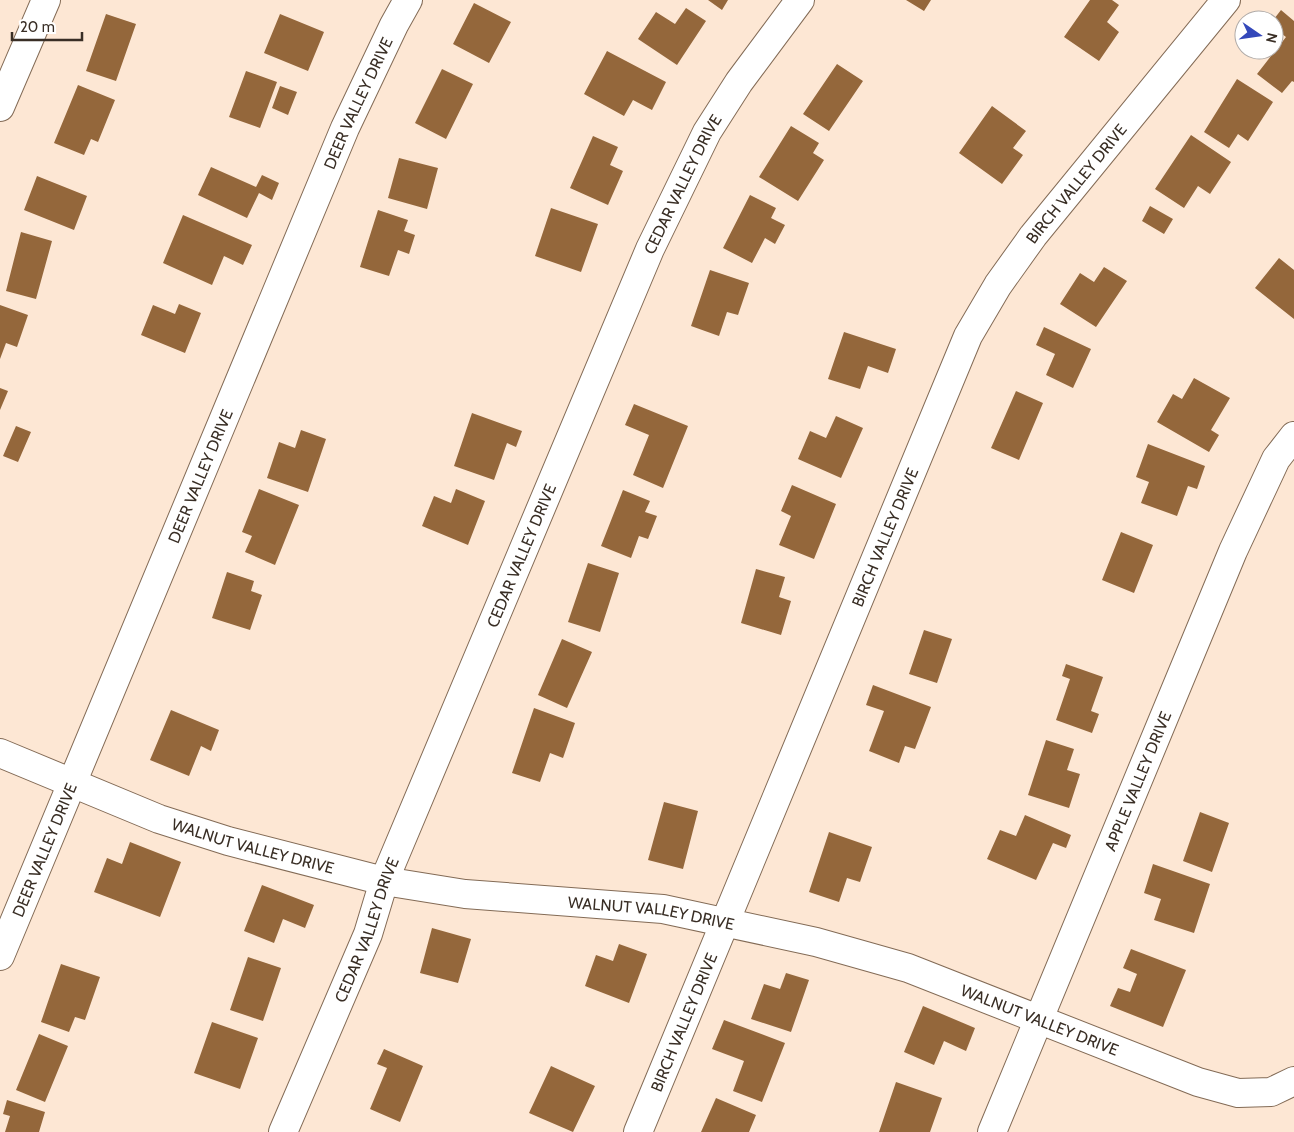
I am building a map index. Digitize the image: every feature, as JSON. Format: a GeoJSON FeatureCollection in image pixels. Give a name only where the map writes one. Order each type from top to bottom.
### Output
{"type":"FeatureCollection","features":[{"type":"Feature","properties":{"kind":"street"},"geometry":{"type":"LineString","coordinates":[[0,107],[46,0]]}},
{"type":"Feature","properties":{"kind":"street","name":"DEER VALLEY DRIVE"},"geometry":{"type":"LineString","coordinates":[[0,956],[346,128],[394,25],[408,0]]}},
{"type":"Feature","properties":{"kind":"street","name":"CEDAR VALLEY DRIVE"},"geometry":{"type":"LineString","coordinates":[[283,1132],[368,934],[384,881],[650,249],[707,132],[738,82],[800,0]]}},
{"type":"Feature","properties":{"kind":"street","name":"BIRCH VALLEY DRIVE"},"geometry":{"type":"LineString","coordinates":[[638,1132],[968,336],[998,285],[1033,236],[1226,0]]}},
{"type":"Feature","properties":{"kind":"street","name":"APPLE VALLEY DRIVE"},"geometry":{"type":"LineString","coordinates":[[992,1132],[1232,551],[1276,459],[1294,436]]}},
{"type":"Feature","properties":{"kind":"street","name":"WALNUT VALLEY DRIVE"},"geometry":{"type":"LineString","coordinates":[[0,753],[159,819],[228,841],[384,881],[465,894],[663,909],[816,942],[908,968],[1198,1082],[1238,1093],[1271,1092],[1294,1081]]}},
{"type":"Feature","properties":{"kind":"building"},"geometry":{"type":"Polygon","coordinates":[[[708,0],[728,0],[722,10],[708,0]]]}},
{"type":"Feature","properties":{"kind":"building"},"geometry":{"type":"Polygon","coordinates":[[[906,0],[931,0],[924,11],[906,0]]]}},
{"type":"Feature","properties":{"kind":"building"},"geometry":{"type":"Polygon","coordinates":[[[1090,0],[1112,0],[1119,5],[1107,22],[1119,32],[1099,61],[1064,37],[1090,0]]]}},
{"type":"Feature","properties":{"kind":"building"},"geometry":{"type":"Polygon","coordinates":[[[474,3],[511,22],[489,63],[453,44],[474,3]]]}},
{"type":"Feature","properties":{"kind":"building"},"geometry":{"type":"Polygon","coordinates":[[[686,8],[706,21],[677,65],[638,39],[656,12],[675,24],[686,8]]]}},
{"type":"Feature","properties":{"kind":"building"},"geometry":{"type":"Polygon","coordinates":[[[1284,13],[1294,21],[1294,82],[1292,81],[1282,93],[1257,74],[1268,60],[1284,60],[1284,40],[1286,37],[1284,36],[1284,13]]]}},
{"type":"Feature","properties":{"kind":"building"},"geometry":{"type":"Polygon","coordinates":[[[106,14],[136,24],[116,81],[86,71],[106,14]]]}},
{"type":"Feature","properties":{"kind":"building"},"geometry":{"type":"Polygon","coordinates":[[[280,14],[324,32],[308,71],[264,53],[280,14]]]}},
{"type":"Feature","properties":{"kind":"building"},"geometry":{"type":"Polygon","coordinates":[[[607,51],[666,82],[652,110],[633,100],[624,116],[584,94],[607,51]]]}},
{"type":"Feature","properties":{"kind":"building"},"geometry":{"type":"Polygon","coordinates":[[[837,64],[863,81],[829,131],[803,114],[837,64]]]}},
{"type":"Feature","properties":{"kind":"building"},"geometry":{"type":"Polygon","coordinates":[[[442,69],[473,84],[446,139],[415,123],[442,69]]]}},
{"type":"Feature","properties":{"kind":"building"},"geometry":{"type":"Polygon","coordinates":[[[246,71],[277,82],[260,128],[229,117],[246,71]]]}},
{"type":"Feature","properties":{"kind":"building"},"geometry":{"type":"Polygon","coordinates":[[[1237,79],[1273,102],[1248,141],[1238,134],[1229,148],[1204,132],[1237,79]]]}},
{"type":"Feature","properties":{"kind":"building"},"geometry":{"type":"Polygon","coordinates":[[[78,85],[115,100],[98,142],[91,139],[84,155],[54,143],[78,85]]]}},
{"type":"Feature","properties":{"kind":"building"},"geometry":{"type":"Polygon","coordinates":[[[280,86],[297,92],[288,115],[272,108],[280,86]]]}},
{"type":"Feature","properties":{"kind":"building"},"geometry":{"type":"Polygon","coordinates":[[[992,106],[1026,131],[1013,148],[1023,155],[1002,184],[959,153],[992,106]]]}},
{"type":"Feature","properties":{"kind":"building"},"geometry":{"type":"Polygon","coordinates":[[[791,126],[819,143],[813,153],[824,160],[798,201],[759,177],[791,126]]]}},
{"type":"Feature","properties":{"kind":"building"},"geometry":{"type":"Polygon","coordinates":[[[1191,135],[1231,162],[1210,194],[1198,186],[1184,208],[1155,189],[1191,135]]]}},
{"type":"Feature","properties":{"kind":"building"},"geometry":{"type":"Polygon","coordinates":[[[593,136],[618,147],[610,165],[623,171],[608,205],[570,188],[593,136]]]}},
{"type":"Feature","properties":{"kind":"building"},"geometry":{"type":"Polygon","coordinates":[[[399,158],[438,168],[427,209],[388,198],[399,158]]]}},
{"type":"Feature","properties":{"kind":"building"},"geometry":{"type":"Polygon","coordinates":[[[211,167],[256,187],[262,175],[279,183],[272,200],[259,193],[247,218],[198,195],[211,167]]]}},
{"type":"Feature","properties":{"kind":"building"},"geometry":{"type":"Polygon","coordinates":[[[37,176],[87,196],[74,230],[24,210],[37,176]]]}},
{"type":"Feature","properties":{"kind":"building"},"geometry":{"type":"Polygon","coordinates":[[[750,195],[776,208],[771,218],[785,225],[775,244],[765,238],[752,263],[723,248],[750,195]]]}},
{"type":"Feature","properties":{"kind":"building"},"geometry":{"type":"Polygon","coordinates":[[[1150,206],[1173,219],[1164,234],[1142,221],[1150,206]]]}},
{"type":"Feature","properties":{"kind":"building"},"geometry":{"type":"Polygon","coordinates":[[[551,208],[598,224],[581,272],[535,256],[551,208]]]}},
{"type":"Feature","properties":{"kind":"building"},"geometry":{"type":"Polygon","coordinates":[[[378,210],[408,220],[404,231],[415,235],[409,254],[398,250],[389,276],[360,267],[378,210]]]}},
{"type":"Feature","properties":{"kind":"building"},"geometry":{"type":"Polygon","coordinates":[[[183,215],[252,245],[243,265],[224,256],[212,285],[163,263],[183,215]]]}},
{"type":"Feature","properties":{"kind":"building"},"geometry":{"type":"Polygon","coordinates":[[[21,232],[52,241],[36,299],[6,291],[21,232]]]}},
{"type":"Feature","properties":{"kind":"building"},"geometry":{"type":"Polygon","coordinates":[[[1279,258],[1294,270],[1294,319],[1255,288],[1279,258]]]}},
{"type":"Feature","properties":{"kind":"building"},"geometry":{"type":"Polygon","coordinates":[[[1104,267],[1127,281],[1096,327],[1060,304],[1080,273],[1094,282],[1104,267]]]}},
{"type":"Feature","properties":{"kind":"building"},"geometry":{"type":"Polygon","coordinates":[[[710,270],[749,283],[738,315],[727,312],[719,336],[691,326],[710,270]]]}},
{"type":"Feature","properties":{"kind":"building"},"geometry":{"type":"Polygon","coordinates":[[[179,304],[201,313],[185,353],[141,335],[153,305],[175,314],[179,304]]]}},
{"type":"Feature","properties":{"kind":"building"},"geometry":{"type":"Polygon","coordinates":[[[0,305],[28,315],[17,347],[6,343],[0,359],[0,305]]]}},
{"type":"Feature","properties":{"kind":"building"},"geometry":{"type":"Polygon","coordinates":[[[1044,327],[1091,349],[1073,388],[1046,375],[1055,354],[1036,345],[1044,327]]]}},
{"type":"Feature","properties":{"kind":"building"},"geometry":{"type":"Polygon","coordinates":[[[844,332],[896,349],[888,373],[868,366],[860,389],[828,379],[844,332]]]}},
{"type":"Feature","properties":{"kind":"building"},"geometry":{"type":"Polygon","coordinates":[[[1194,378],[1230,398],[1211,430],[1219,435],[1209,452],[1157,422],[1173,394],[1182,399],[1194,378]]]}},
{"type":"Feature","properties":{"kind":"building"},"geometry":{"type":"Polygon","coordinates":[[[0,388],[8,391],[0,410],[0,388]]]}},
{"type":"Feature","properties":{"kind":"building"},"geometry":{"type":"Polygon","coordinates":[[[1016,391],[1043,403],[1019,460],[991,448],[1016,391]]]}},
{"type":"Feature","properties":{"kind":"building"},"geometry":{"type":"Polygon","coordinates":[[[634,404],[688,426],[663,488],[633,475],[649,435],[625,425],[634,404]]]}},
{"type":"Feature","properties":{"kind":"building"},"geometry":{"type":"Polygon","coordinates":[[[472,413],[522,431],[516,447],[507,443],[494,480],[454,466],[472,413]]]}},
{"type":"Feature","properties":{"kind":"building"},"geometry":{"type":"Polygon","coordinates":[[[836,416],[863,428],[841,478],[798,459],[810,431],[826,438],[836,416]]]}},
{"type":"Feature","properties":{"kind":"building"},"geometry":{"type":"Polygon","coordinates":[[[16,426],[31,432],[18,462],[3,456],[16,426]]]}},
{"type":"Feature","properties":{"kind":"building"},"geometry":{"type":"Polygon","coordinates":[[[301,430],[326,439],[308,492],[267,478],[279,442],[295,448],[301,430]]]}},
{"type":"Feature","properties":{"kind":"building"},"geometry":{"type":"Polygon","coordinates":[[[1148,444],[1205,466],[1197,489],[1188,486],[1177,516],[1141,503],[1149,482],[1136,477],[1148,444]]]}},
{"type":"Feature","properties":{"kind":"building"},"geometry":{"type":"Polygon","coordinates":[[[792,485],[836,504],[814,559],[779,545],[791,516],[781,511],[792,485]]]}},
{"type":"Feature","properties":{"kind":"building"},"geometry":{"type":"Polygon","coordinates":[[[259,489],[299,505],[275,565],[245,552],[252,536],[242,532],[259,489]]]}},
{"type":"Feature","properties":{"kind":"building"},"geometry":{"type":"Polygon","coordinates":[[[456,489],[485,501],[468,545],[422,526],[434,496],[451,503],[456,489]]]}},
{"type":"Feature","properties":{"kind":"building"},"geometry":{"type":"Polygon","coordinates":[[[623,490],[650,501],[645,512],[657,516],[648,539],[639,536],[631,558],[601,546],[623,490]]]}},
{"type":"Feature","properties":{"kind":"building"},"geometry":{"type":"Polygon","coordinates":[[[1121,532],[1153,545],[1134,593],[1102,580],[1121,532]]]}},
{"type":"Feature","properties":{"kind":"building"},"geometry":{"type":"Polygon","coordinates":[[[588,563],[619,573],[600,632],[568,622],[588,563]]]}},
{"type":"Feature","properties":{"kind":"building"},"geometry":{"type":"Polygon","coordinates":[[[756,569],[785,577],[779,597],[791,601],[781,635],[741,623],[756,569]]]}},
{"type":"Feature","properties":{"kind":"building"},"geometry":{"type":"Polygon","coordinates":[[[227,572],[254,581],[251,591],[262,595],[250,630],[212,618],[227,572]]]}},
{"type":"Feature","properties":{"kind":"building"},"geometry":{"type":"Polygon","coordinates":[[[924,630],[952,639],[937,683],[909,674],[924,630]]]}},
{"type":"Feature","properties":{"kind":"building"},"geometry":{"type":"Polygon","coordinates":[[[562,639],[592,652],[567,708],[538,695],[562,639]]]}},
{"type":"Feature","properties":{"kind":"building"},"geometry":{"type":"Polygon","coordinates":[[[1066,664],[1103,677],[1091,711],[1099,714],[1092,733],[1056,720],[1070,679],[1062,676],[1066,664]]]}},
{"type":"Feature","properties":{"kind":"building"},"geometry":{"type":"Polygon","coordinates":[[[873,685],[931,707],[915,749],[905,746],[899,763],[869,751],[884,711],[866,705],[873,685]]]}},
{"type":"Feature","properties":{"kind":"building"},"geometry":{"type":"Polygon","coordinates":[[[534,708],[575,723],[563,758],[550,753],[540,782],[512,773],[534,708]]]}},
{"type":"Feature","properties":{"kind":"building"},"geometry":{"type":"Polygon","coordinates":[[[171,710],[219,730],[211,751],[201,746],[189,776],[150,760],[171,710]]]}},
{"type":"Feature","properties":{"kind":"building"},"geometry":{"type":"Polygon","coordinates":[[[1046,740],[1074,749],[1067,770],[1080,774],[1069,808],[1028,795],[1046,740]]]}},
{"type":"Feature","properties":{"kind":"building"},"geometry":{"type":"Polygon","coordinates":[[[664,802],[698,811],[683,869],[648,860],[664,802]]]}},
{"type":"Feature","properties":{"kind":"building"},"geometry":{"type":"Polygon","coordinates":[[[1200,812],[1229,823],[1212,872],[1183,861],[1200,812]]]}},
{"type":"Feature","properties":{"kind":"building"},"geometry":{"type":"Polygon","coordinates":[[[1025,815],[1071,835],[1066,848],[1053,843],[1036,880],[987,859],[1000,830],[1016,836],[1025,815]]]}},
{"type":"Feature","properties":{"kind":"building"},"geometry":{"type":"Polygon","coordinates":[[[829,832],[872,847],[860,882],[847,878],[839,902],[809,892],[829,832]]]}},
{"type":"Feature","properties":{"kind":"building"},"geometry":{"type":"Polygon","coordinates":[[[130,842],[181,862],[160,917],[94,892],[107,858],[122,864],[130,842]]]}},
{"type":"Feature","properties":{"kind":"building"},"geometry":{"type":"Polygon","coordinates":[[[1153,864],[1210,884],[1194,933],[1154,920],[1161,899],[1144,893],[1153,864]]]}},
{"type":"Feature","properties":{"kind":"building"},"geometry":{"type":"Polygon","coordinates":[[[262,885],[314,905],[305,928],[283,919],[274,943],[244,931],[262,885]]]}},
{"type":"Feature","properties":{"kind":"building"},"geometry":{"type":"Polygon","coordinates":[[[432,928],[471,939],[458,983],[420,973],[432,928]]]}},
{"type":"Feature","properties":{"kind":"building"},"geometry":{"type":"Polygon","coordinates":[[[619,944],[647,954],[629,1003],[585,986],[596,955],[613,961],[619,944]]]}},
{"type":"Feature","properties":{"kind":"building"},"geometry":{"type":"Polygon","coordinates":[[[1131,949],[1186,970],[1163,1027],[1110,1006],[1118,988],[1130,992],[1137,974],[1123,968],[1131,949]]]}},
{"type":"Feature","properties":{"kind":"building"},"geometry":{"type":"Polygon","coordinates":[[[248,957],[281,968],[263,1021],[230,1010],[248,957]]]}},
{"type":"Feature","properties":{"kind":"building"},"geometry":{"type":"Polygon","coordinates":[[[61,964],[100,977],[85,1020],[75,1017],[69,1032],[41,1022],[61,964]]]}},
{"type":"Feature","properties":{"kind":"building"},"geometry":{"type":"Polygon","coordinates":[[[786,973],[809,980],[791,1032],[751,1019],[764,984],[780,989],[786,973]]]}},
{"type":"Feature","properties":{"kind":"building"},"geometry":{"type":"Polygon","coordinates":[[[923,1006],[975,1028],[966,1051],[944,1041],[934,1065],[904,1052],[923,1006]]]}},
{"type":"Feature","properties":{"kind":"building"},"geometry":{"type":"Polygon","coordinates":[[[724,1020],[785,1043],[762,1102],[733,1091],[744,1061],[712,1049],[724,1020]]]}},
{"type":"Feature","properties":{"kind":"building"},"geometry":{"type":"Polygon","coordinates":[[[212,1022],[258,1038],[240,1089],[194,1073],[212,1022]]]}},
{"type":"Feature","properties":{"kind":"building"},"geometry":{"type":"Polygon","coordinates":[[[39,1034],[68,1046],[45,1102],[16,1090],[39,1034]]]}},
{"type":"Feature","properties":{"kind":"building"},"geometry":{"type":"Polygon","coordinates":[[[384,1049],[423,1066],[400,1122],[370,1109],[387,1068],[377,1064],[384,1049]]]}},
{"type":"Feature","properties":{"kind":"building"},"geometry":{"type":"Polygon","coordinates":[[[551,1066],[595,1086],[573,1132],[529,1113],[551,1066]]]}},
{"type":"Feature","properties":{"kind":"building"},"geometry":{"type":"Polygon","coordinates":[[[896,1082],[942,1098],[930,1132],[879,1132],[896,1082]]]}},
{"type":"Feature","properties":{"kind":"building"},"geometry":{"type":"Polygon","coordinates":[[[716,1098],[756,1115],[749,1132],[701,1132],[716,1098]]]}},
{"type":"Feature","properties":{"kind":"building"},"geometry":{"type":"Polygon","coordinates":[[[7,1100],[45,1112],[39,1132],[5,1132],[10,1116],[3,1114],[7,1100]]]}}]}
